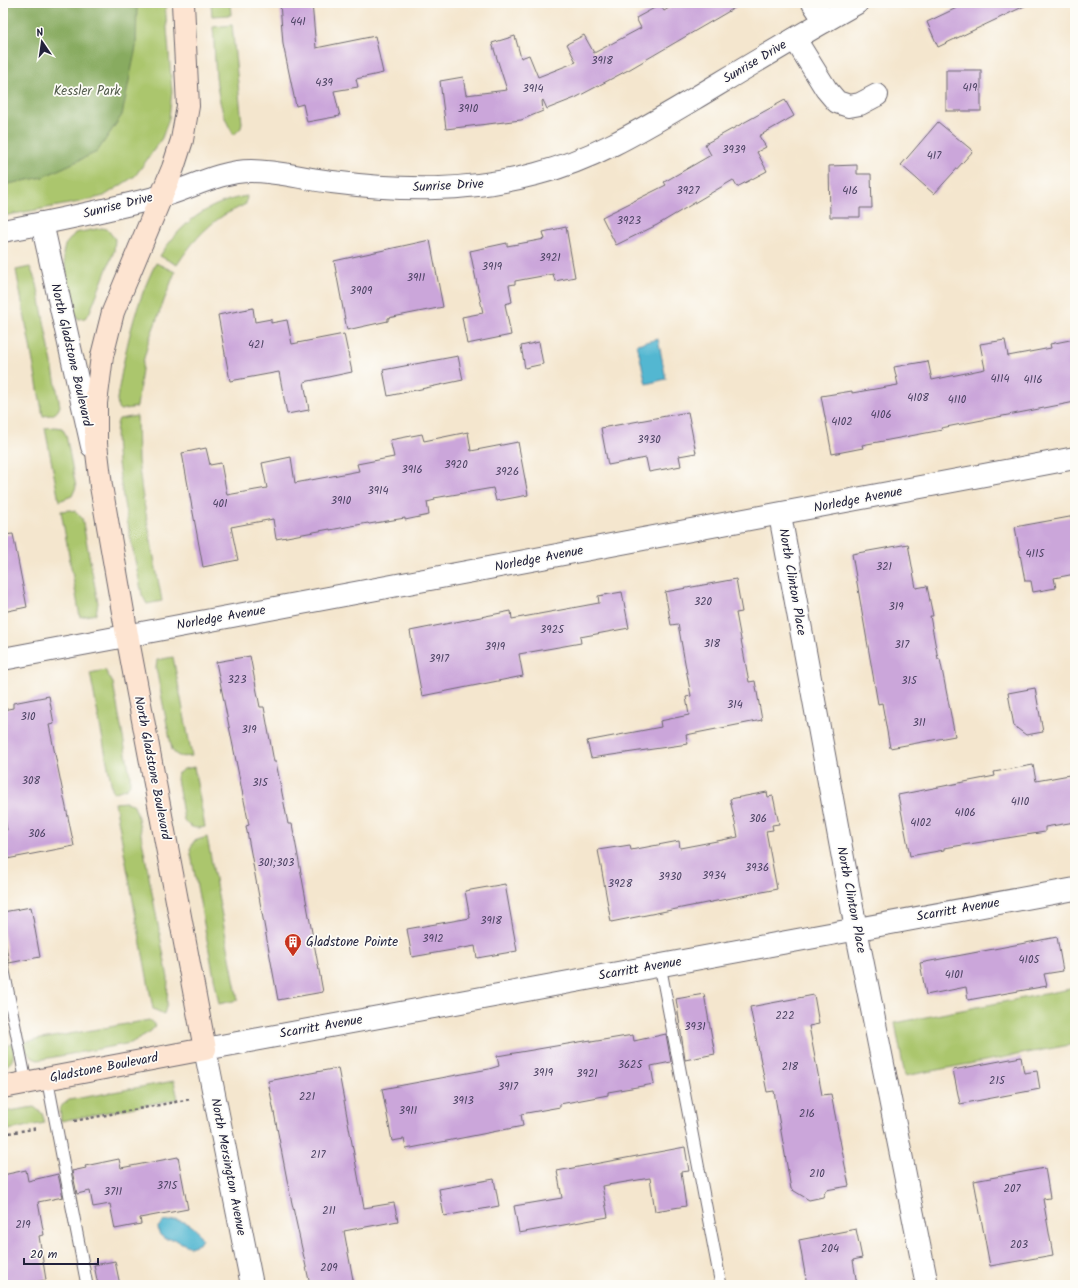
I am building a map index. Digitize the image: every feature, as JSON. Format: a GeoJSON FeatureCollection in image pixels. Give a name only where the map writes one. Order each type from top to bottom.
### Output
{"type":"FeatureCollection","features":[{"type":"Feature","properties":{"kind":"street"},"geometry":{"type":"LineString","coordinates":[[162,196],[182,140],[188,106],[183,3]]}},
{"type":"Feature","properties":{"kind":"street"},"geometry":{"type":"LineString","coordinates":[[813,3],[825,21]]}},
{"type":"Feature","properties":{"kind":"street","name":"Sunrise Drive"},"geometry":{"type":"LineString","coordinates":[[3,231],[89,214],[162,196],[224,175],[250,171],[283,174],[330,182],[412,189],[463,187],[501,182],[538,174],[605,148],[646,126],[857,3]]}},
{"type":"Feature","properties":{"kind":"street"},"geometry":{"type":"LineString","coordinates":[[795,39],[826,89],[837,102],[849,106],[860,104],[877,95]]}},
{"type":"Feature","properties":{"kind":"street","name":"North Gladstone Boulevard"},"geometry":{"type":"LineString","coordinates":[[162,196],[113,312],[102,356],[96,403],[96,444],[101,486],[127,635],[204,1049]]}},
{"type":"Feature","properties":{"kind":"street","name":"North Gladstone Boulevard"},"geometry":{"type":"LineString","coordinates":[[42,223],[64,328],[101,486]]}},
{"type":"Feature","properties":{"kind":"street","name":"Norledge Avenue"},"geometry":{"type":"LineString","coordinates":[[3,659],[780,515],[1075,458]]}},
{"type":"Feature","properties":{"kind":"street","name":"North Clinton Place"},"geometry":{"type":"LineString","coordinates":[[780,515],[856,929],[927,1285]]}},
{"type":"Feature","properties":{"kind":"street","name":"Scarritt Avenue"},"geometry":{"type":"LineString","coordinates":[[204,1049],[856,929],[1074,893]]}},
{"type":"Feature","properties":{"kind":"street","name":"Gladstone Boulevard"},"geometry":{"type":"LineString","coordinates":[[3,1087],[204,1049]]}},
{"type":"Feature","properties":{"kind":"street","name":"North Mersington Avenue"},"geometry":{"type":"LineString","coordinates":[[204,1049],[252,1285]]}},
{"type":"Feature","properties":{"kind":"lane"},"geometry":{"type":"LineString","coordinates":[[660,965],[721,1285]]}},
{"type":"Feature","properties":{"kind":"lane"},"geometry":{"type":"LineString","coordinates":[[3,966],[26,1082]]}},
{"type":"Feature","properties":{"kind":"lane"},"geometry":{"type":"LineString","coordinates":[[47,1078],[87,1285]]}},
{"type":"Feature","properties":{"kind":"path"},"geometry":{"type":"LineString","coordinates":[[3,1134],[195,1099]]}},
{"type":"Feature","properties":{"kind":"green space","name":"Kessler Park"},"geometry":{"type":"Polygon","coordinates":[[[3,3],[165,3],[172,91],[169,118],[162,138],[135,176],[104,196],[80,202],[3,216],[3,3]]]}},
{"type":"Feature","properties":{"kind":"green space","name":"Kessler Park"},"geometry":{"type":"Polygon","coordinates":[[[3,3],[137,3],[136,47],[122,115],[97,152],[43,177],[3,185],[3,3]]]}},
{"type":"Feature","properties":{"kind":"green space"},"geometry":{"type":"Polygon","coordinates":[[[211,3],[230,3],[231,15],[212,16],[211,3]]]}},
{"type":"Feature","properties":{"kind":"green space"},"geometry":{"type":"Polygon","coordinates":[[[232,25],[242,123],[241,128],[234,135],[227,123],[219,97],[215,69],[213,27],[232,25]]]}},
{"type":"Feature","properties":{"kind":"green space"},"geometry":{"type":"Polygon","coordinates":[[[247,196],[246,204],[224,215],[204,231],[192,244],[177,265],[160,256],[177,234],[196,216],[220,203],[247,196]]]}},
{"type":"Feature","properties":{"kind":"green space"},"geometry":{"type":"Polygon","coordinates":[[[102,228],[107,229],[115,239],[114,251],[89,314],[85,318],[78,319],[74,311],[63,254],[65,245],[75,233],[102,228]]]}},
{"type":"Feature","properties":{"kind":"green space"},"geometry":{"type":"Polygon","coordinates":[[[156,263],[175,272],[149,340],[143,362],[137,407],[120,410],[118,408],[117,399],[131,329],[148,279],[156,263]]]}},
{"type":"Feature","properties":{"kind":"green space"},"geometry":{"type":"Polygon","coordinates":[[[30,267],[37,284],[60,406],[54,414],[43,416],[16,270],[30,267]]]}},
{"type":"Feature","properties":{"kind":"green space"},"geometry":{"type":"Polygon","coordinates":[[[137,416],[138,460],[142,492],[162,601],[147,604],[142,595],[129,532],[117,451],[116,431],[119,419],[137,416]]]}},
{"type":"Feature","properties":{"kind":"green space"},"geometry":{"type":"Polygon","coordinates":[[[45,428],[62,428],[66,435],[76,487],[72,496],[59,501],[45,428]]]}},
{"type":"Feature","properties":{"kind":"green space"},"geometry":{"type":"Polygon","coordinates":[[[61,511],[75,511],[82,518],[98,603],[96,614],[80,617],[61,511]]]}},
{"type":"Feature","properties":{"kind":"green space"},"geometry":{"type":"Polygon","coordinates":[[[173,657],[192,756],[178,756],[172,750],[156,668],[157,660],[173,657]]]}},
{"type":"Feature","properties":{"kind":"green space"},"geometry":{"type":"Polygon","coordinates":[[[105,670],[113,683],[130,775],[130,784],[127,788],[113,793],[90,673],[105,670]]]}},
{"type":"Feature","properties":{"kind":"green space"},"geometry":{"type":"Polygon","coordinates":[[[194,767],[205,827],[201,828],[188,825],[184,820],[177,779],[177,774],[184,769],[194,767]]]}},
{"type":"Feature","properties":{"kind":"green space"},"geometry":{"type":"Polygon","coordinates":[[[125,802],[133,804],[137,813],[168,978],[167,1004],[164,1014],[153,1009],[115,803],[125,802]]]}},
{"type":"Feature","properties":{"kind":"green space"},"geometry":{"type":"Polygon","coordinates":[[[207,837],[238,1000],[219,1004],[190,849],[194,841],[207,837]]]}},
{"type":"Feature","properties":{"kind":"green space"},"geometry":{"type":"Polygon","coordinates":[[[1075,988],[1075,1044],[905,1076],[895,1023],[1075,988]]]}},
{"type":"Feature","properties":{"kind":"green space"},"geometry":{"type":"Polygon","coordinates":[[[149,1020],[156,1025],[151,1031],[131,1043],[38,1060],[28,1053],[24,1042],[149,1020]]]}},
{"type":"Feature","properties":{"kind":"green space"},"geometry":{"type":"Polygon","coordinates":[[[13,1044],[12,1061],[3,1066],[3,1046],[13,1044]]]}},
{"type":"Feature","properties":{"kind":"green space"},"geometry":{"type":"Polygon","coordinates":[[[174,1081],[178,1099],[61,1121],[60,1107],[69,1100],[174,1081]]]}},
{"type":"Feature","properties":{"kind":"green space"},"geometry":{"type":"Polygon","coordinates":[[[34,1107],[42,1113],[45,1123],[3,1131],[3,1112],[34,1107]]]}},
{"type":"Feature","properties":{"kind":"water"},"geometry":{"type":"Polygon","coordinates":[[[658,339],[666,379],[646,384],[637,344],[658,339]]]}},
{"type":"Feature","properties":{"kind":"water"},"geometry":{"type":"Polygon","coordinates":[[[177,1220],[189,1224],[197,1231],[202,1239],[199,1244],[190,1247],[174,1239],[165,1239],[159,1234],[158,1227],[163,1222],[177,1220]]]}},
{"type":"Feature","properties":{"kind":"building"},"geometry":{"type":"Polygon","coordinates":[[[280,3],[312,3],[316,48],[375,36],[383,73],[356,79],[358,87],[334,91],[340,116],[307,122],[303,104],[296,106],[283,44],[280,3]]]}},
{"type":"Feature","properties":{"kind":"building"},"geometry":{"type":"Polygon","coordinates":[[[677,3],[743,3],[630,69],[575,98],[547,109],[543,100],[543,111],[521,120],[446,129],[440,81],[463,77],[466,95],[507,90],[492,43],[515,36],[521,58],[529,55],[538,77],[576,62],[567,44],[584,35],[594,53],[641,28],[636,18],[660,5],[664,11],[677,3]]]}},
{"type":"Feature","properties":{"kind":"building"},"geometry":{"type":"Polygon","coordinates":[[[967,3],[1031,3],[938,47],[927,22],[967,3]]]}},
{"type":"Feature","properties":{"kind":"building"},"geometry":{"type":"Polygon","coordinates":[[[946,70],[981,70],[981,111],[946,111],[946,70]]]}},
{"type":"Feature","properties":{"kind":"building"},"geometry":{"type":"Polygon","coordinates":[[[785,100],[794,116],[759,136],[766,147],[757,152],[767,171],[737,187],[733,180],[657,225],[616,245],[602,217],[666,185],[664,182],[711,155],[705,144],[785,100]]]}},
{"type":"Feature","properties":{"kind":"building"},"geometry":{"type":"Polygon","coordinates":[[[938,122],[973,151],[934,194],[901,165],[938,122]]]}},
{"type":"Feature","properties":{"kind":"building"},"geometry":{"type":"Polygon","coordinates":[[[857,165],[857,174],[871,174],[872,208],[860,208],[860,217],[830,217],[829,166],[857,165]]]}},
{"type":"Feature","properties":{"kind":"building"},"geometry":{"type":"Polygon","coordinates":[[[566,227],[575,277],[555,281],[553,274],[515,281],[515,284],[509,285],[512,302],[505,304],[511,335],[467,344],[462,317],[483,313],[470,251],[507,243],[507,246],[545,239],[543,232],[566,227]]]}},
{"type":"Feature","properties":{"kind":"building"},"geometry":{"type":"Polygon","coordinates":[[[430,240],[443,307],[388,318],[388,321],[347,330],[334,261],[430,240]]]}},
{"type":"Feature","properties":{"kind":"building"},"geometry":{"type":"Polygon","coordinates":[[[253,308],[255,322],[271,319],[271,323],[287,320],[292,344],[344,334],[352,372],[304,382],[309,410],[287,414],[279,372],[230,381],[218,315],[253,308]]]}},
{"type":"Feature","properties":{"kind":"building"},"geometry":{"type":"Polygon","coordinates":[[[1075,339],[1075,402],[941,428],[942,430],[862,445],[863,448],[832,454],[821,396],[852,391],[852,393],[898,385],[894,367],[928,361],[932,380],[985,369],[980,344],[1005,340],[1008,356],[1051,348],[1050,344],[1075,339]]]}},
{"type":"Feature","properties":{"kind":"building"},"geometry":{"type":"Polygon","coordinates":[[[539,342],[543,364],[525,368],[521,346],[539,342]]]}},
{"type":"Feature","properties":{"kind":"building"},"geometry":{"type":"Polygon","coordinates":[[[458,356],[463,380],[388,396],[383,370],[458,356]]]}},
{"type":"Feature","properties":{"kind":"building"},"geometry":{"type":"Polygon","coordinates":[[[688,412],[696,453],[679,456],[681,466],[649,472],[646,458],[608,465],[601,428],[688,412]]]}},
{"type":"Feature","properties":{"kind":"building"},"geometry":{"type":"Polygon","coordinates":[[[468,432],[471,451],[518,442],[528,495],[496,501],[493,488],[434,498],[435,500],[427,502],[429,515],[405,520],[405,518],[368,523],[276,539],[273,519],[231,527],[238,560],[203,567],[182,453],[206,448],[210,465],[221,463],[227,495],[267,488],[262,463],[291,457],[295,483],[359,471],[357,464],[394,457],[390,440],[422,434],[424,441],[468,432]]]}},
{"type":"Feature","properties":{"kind":"building"},"geometry":{"type":"Polygon","coordinates":[[[1075,516],[1075,574],[1054,578],[1056,588],[1033,592],[1031,581],[1025,581],[1015,527],[1075,516]]]}},
{"type":"Feature","properties":{"kind":"building"},"geometry":{"type":"Polygon","coordinates":[[[13,534],[27,607],[3,612],[3,535],[13,534]]]}},
{"type":"Feature","properties":{"kind":"building"},"geometry":{"type":"Polygon","coordinates":[[[908,544],[916,588],[927,586],[933,616],[930,616],[938,659],[940,659],[955,736],[890,748],[882,703],[878,704],[852,554],[908,544]]]}},
{"type":"Feature","properties":{"kind":"building"},"geometry":{"type":"Polygon","coordinates":[[[736,579],[742,612],[736,613],[749,682],[755,681],[762,720],[686,735],[688,744],[591,758],[587,741],[661,727],[660,721],[689,715],[686,697],[691,696],[678,624],[671,625],[665,592],[736,579]]]}},
{"type":"Feature","properties":{"kind":"building"},"geometry":{"type":"Polygon","coordinates":[[[622,592],[629,628],[580,637],[581,643],[519,654],[523,676],[422,696],[410,631],[511,611],[512,619],[599,603],[598,596],[622,592]]]}},
{"type":"Feature","properties":{"kind":"building"},"geometry":{"type":"Polygon","coordinates":[[[250,656],[260,707],[264,707],[274,762],[276,762],[288,824],[292,824],[323,992],[278,1000],[246,826],[249,825],[216,662],[250,656]]]}},
{"type":"Feature","properties":{"kind":"building"},"geometry":{"type":"Polygon","coordinates":[[[1035,688],[1043,732],[1026,735],[1014,726],[1008,693],[1035,688]]]}},
{"type":"Feature","properties":{"kind":"building"},"geometry":{"type":"Polygon","coordinates":[[[49,696],[54,724],[49,725],[74,846],[7,859],[3,839],[3,830],[7,830],[3,809],[3,710],[13,708],[13,703],[49,696]]]}},
{"type":"Feature","properties":{"kind":"building"},"geometry":{"type":"Polygon","coordinates":[[[1033,765],[1036,781],[1075,774],[1075,822],[1045,827],[1045,832],[944,848],[944,850],[910,856],[898,795],[995,776],[994,772],[1033,765]]]}},
{"type":"Feature","properties":{"kind":"building"},"geometry":{"type":"Polygon","coordinates":[[[767,792],[768,797],[773,796],[779,824],[772,825],[773,830],[766,831],[777,889],[611,922],[598,850],[630,845],[631,850],[679,841],[680,848],[738,837],[730,799],[767,792]]]}},
{"type":"Feature","properties":{"kind":"building"},"geometry":{"type":"Polygon","coordinates":[[[505,884],[517,951],[477,958],[475,946],[412,957],[407,929],[470,918],[465,891],[505,884]]]}},
{"type":"Feature","properties":{"kind":"building"},"geometry":{"type":"Polygon","coordinates":[[[31,907],[40,957],[9,963],[3,930],[3,912],[31,907]]]}},
{"type":"Feature","properties":{"kind":"building"},"geometry":{"type":"Polygon","coordinates":[[[1057,937],[1063,971],[1044,974],[1047,986],[968,1000],[966,987],[926,995],[920,963],[1057,937]]]}},
{"type":"Feature","properties":{"kind":"building"},"geometry":{"type":"Polygon","coordinates":[[[704,994],[715,1054],[685,1060],[676,999],[704,994]]]}},
{"type":"Feature","properties":{"kind":"building"},"geometry":{"type":"Polygon","coordinates":[[[814,995],[819,1024],[809,1026],[822,1095],[831,1094],[849,1186],[826,1190],[823,1197],[809,1200],[791,1189],[774,1091],[767,1092],[750,1007],[814,995]]]}},
{"type":"Feature","properties":{"kind":"building"},"geometry":{"type":"Polygon","coordinates":[[[666,1034],[671,1062],[651,1066],[654,1084],[608,1092],[608,1095],[560,1104],[560,1107],[521,1114],[523,1126],[406,1149],[404,1139],[392,1141],[382,1089],[489,1069],[499,1066],[497,1056],[591,1040],[591,1042],[633,1035],[634,1041],[666,1034]]]}},
{"type":"Feature","properties":{"kind":"building"},"geometry":{"type":"Polygon","coordinates":[[[1021,1057],[1024,1073],[1037,1071],[1040,1089],[960,1104],[953,1070],[1021,1057]]]}},
{"type":"Feature","properties":{"kind":"building"},"geometry":{"type":"Polygon","coordinates":[[[338,1068],[364,1208],[394,1203],[398,1221],[344,1231],[354,1285],[310,1285],[288,1185],[268,1081],[338,1068]]]}},
{"type":"Feature","properties":{"kind":"building"},"geometry":{"type":"Polygon","coordinates":[[[685,1147],[689,1171],[681,1172],[686,1206],[655,1211],[650,1178],[602,1186],[608,1217],[519,1233],[514,1206],[562,1198],[557,1171],[685,1147]]]}},
{"type":"Feature","properties":{"kind":"building"},"geometry":{"type":"Polygon","coordinates":[[[178,1157],[188,1209],[140,1218],[141,1224],[115,1229],[110,1204],[93,1207],[90,1191],[77,1194],[72,1171],[86,1168],[85,1166],[119,1159],[121,1168],[178,1157]]]}},
{"type":"Feature","properties":{"kind":"building"},"geometry":{"type":"Polygon","coordinates":[[[1045,1168],[1050,1198],[1043,1199],[1053,1255],[990,1266],[974,1181],[1045,1168]]]}},
{"type":"Feature","properties":{"kind":"building"},"geometry":{"type":"Polygon","coordinates":[[[26,1170],[28,1181],[58,1174],[63,1197],[38,1202],[44,1235],[39,1236],[46,1280],[17,1285],[3,1285],[3,1175],[26,1170]]]}},
{"type":"Feature","properties":{"kind":"building"},"geometry":{"type":"Polygon","coordinates":[[[494,1179],[499,1206],[444,1216],[439,1189],[494,1179]]]}},
{"type":"Feature","properties":{"kind":"building"},"geometry":{"type":"Polygon","coordinates":[[[856,1229],[862,1258],[853,1260],[857,1285],[807,1285],[799,1240],[856,1229]]]}},
{"type":"Feature","properties":{"kind":"building"},"geometry":{"type":"Polygon","coordinates":[[[115,1261],[120,1285],[98,1285],[94,1265],[115,1261]]]}},
{"type":"Feature","properties":{"kind":"place","name":"Gladstone Pointe"},"geometry":{"type":"Point","coordinates":[293,957]}}]}
